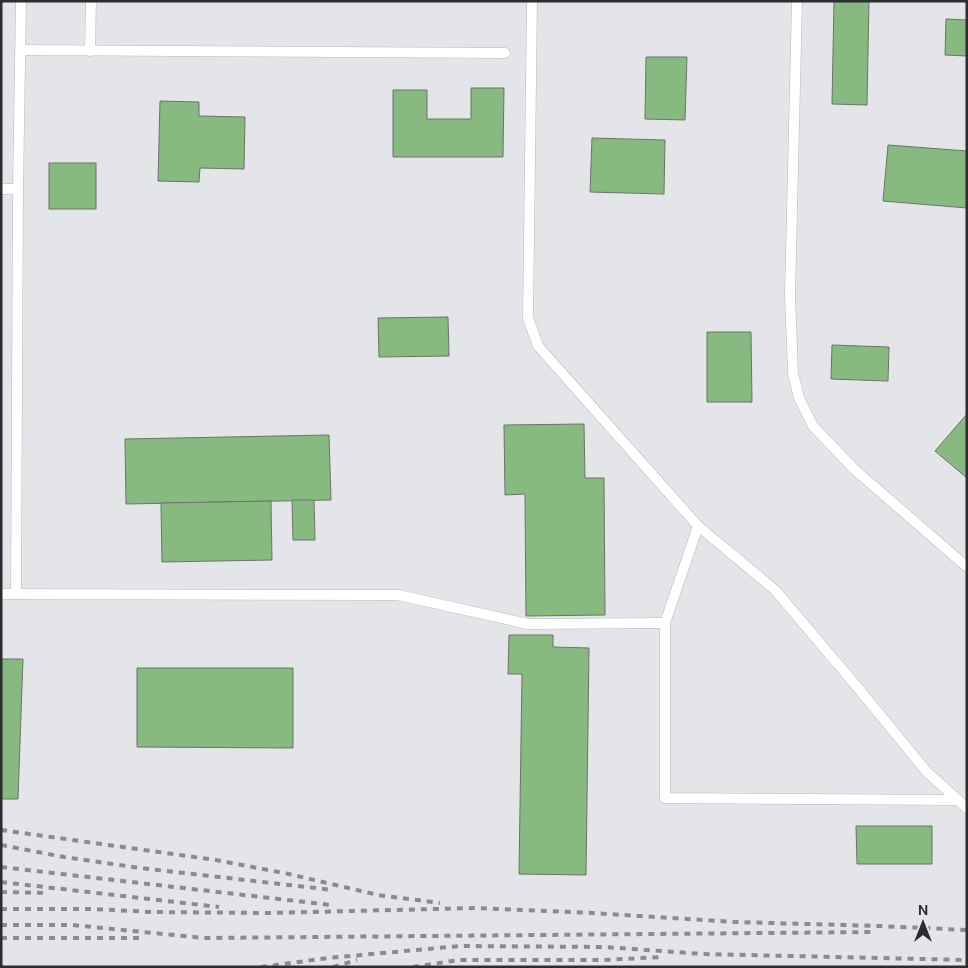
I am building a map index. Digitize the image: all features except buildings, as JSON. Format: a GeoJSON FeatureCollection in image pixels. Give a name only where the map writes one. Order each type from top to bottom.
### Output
{"type":"FeatureCollection","features":[{"type":"Feature","properties":{"kind":"lane"},"geometry":{"type":"LineString","coordinates":[[16,594],[21,1]]}},
{"type":"Feature","properties":{"kind":"lane"},"geometry":{"type":"LineString","coordinates":[[90,51],[91,1]]}},
{"type":"Feature","properties":{"kind":"lane"},"geometry":{"type":"LineString","coordinates":[[532,1],[528,318],[538,346],[698,526],[775,590],[927,772],[967,808]]}},
{"type":"Feature","properties":{"kind":"lane"},"geometry":{"type":"LineString","coordinates":[[797,1],[790,295],[793,373],[799,398],[813,426],[854,469],[967,567]]}},
{"type":"Feature","properties":{"kind":"lane"},"geometry":{"type":"LineString","coordinates":[[20,50],[505,53]]}},
{"type":"Feature","properties":{"kind":"lane"},"geometry":{"type":"LineString","coordinates":[[1,189],[18,189]]}},
{"type":"Feature","properties":{"kind":"lane"},"geometry":{"type":"LineString","coordinates":[[698,526],[665,623],[665,798],[958,800]]}},
{"type":"Feature","properties":{"kind":"lane"},"geometry":{"type":"LineString","coordinates":[[1,594],[398,595],[528,624],[665,623]]}},
{"type":"Feature","properties":{"kind":"railway"},"geometry":{"type":"LineString","coordinates":[[1,830],[216,860],[289,874],[378,895],[440,903]]}},
{"type":"Feature","properties":{"kind":"railway"},"geometry":{"type":"LineString","coordinates":[[1,845],[64,857],[140,868],[333,890]]}},
{"type":"Feature","properties":{"kind":"railway"},"geometry":{"type":"LineString","coordinates":[[1,867],[331,905]]}},
{"type":"Feature","properties":{"kind":"railway"},"geometry":{"type":"LineString","coordinates":[[1,882],[219,907]]}},
{"type":"Feature","properties":{"kind":"railway"},"geometry":{"type":"LineString","coordinates":[[1,892],[49,893]]}},
{"type":"Feature","properties":{"kind":"railway"},"geometry":{"type":"LineString","coordinates":[[1,909],[268,913],[477,908],[736,922],[967,930]]}},
{"type":"Feature","properties":{"kind":"railway"},"geometry":{"type":"LineString","coordinates":[[1,925],[72,925],[204,938],[876,932]]}},
{"type":"Feature","properties":{"kind":"railway"},"geometry":{"type":"LineString","coordinates":[[1,938],[139,938]]}},
{"type":"Feature","properties":{"kind":"railway"},"geometry":{"type":"LineString","coordinates":[[261,967],[328,958],[460,946],[605,947],[703,954],[967,960]]}},
{"type":"Feature","properties":{"kind":"railway"},"geometry":{"type":"LineString","coordinates":[[413,967],[459,960],[604,960],[661,957]]}},
{"type":"Feature","properties":{"kind":"railway"},"geometry":{"type":"LineString","coordinates":[[333,967],[357,960]]}}]}
